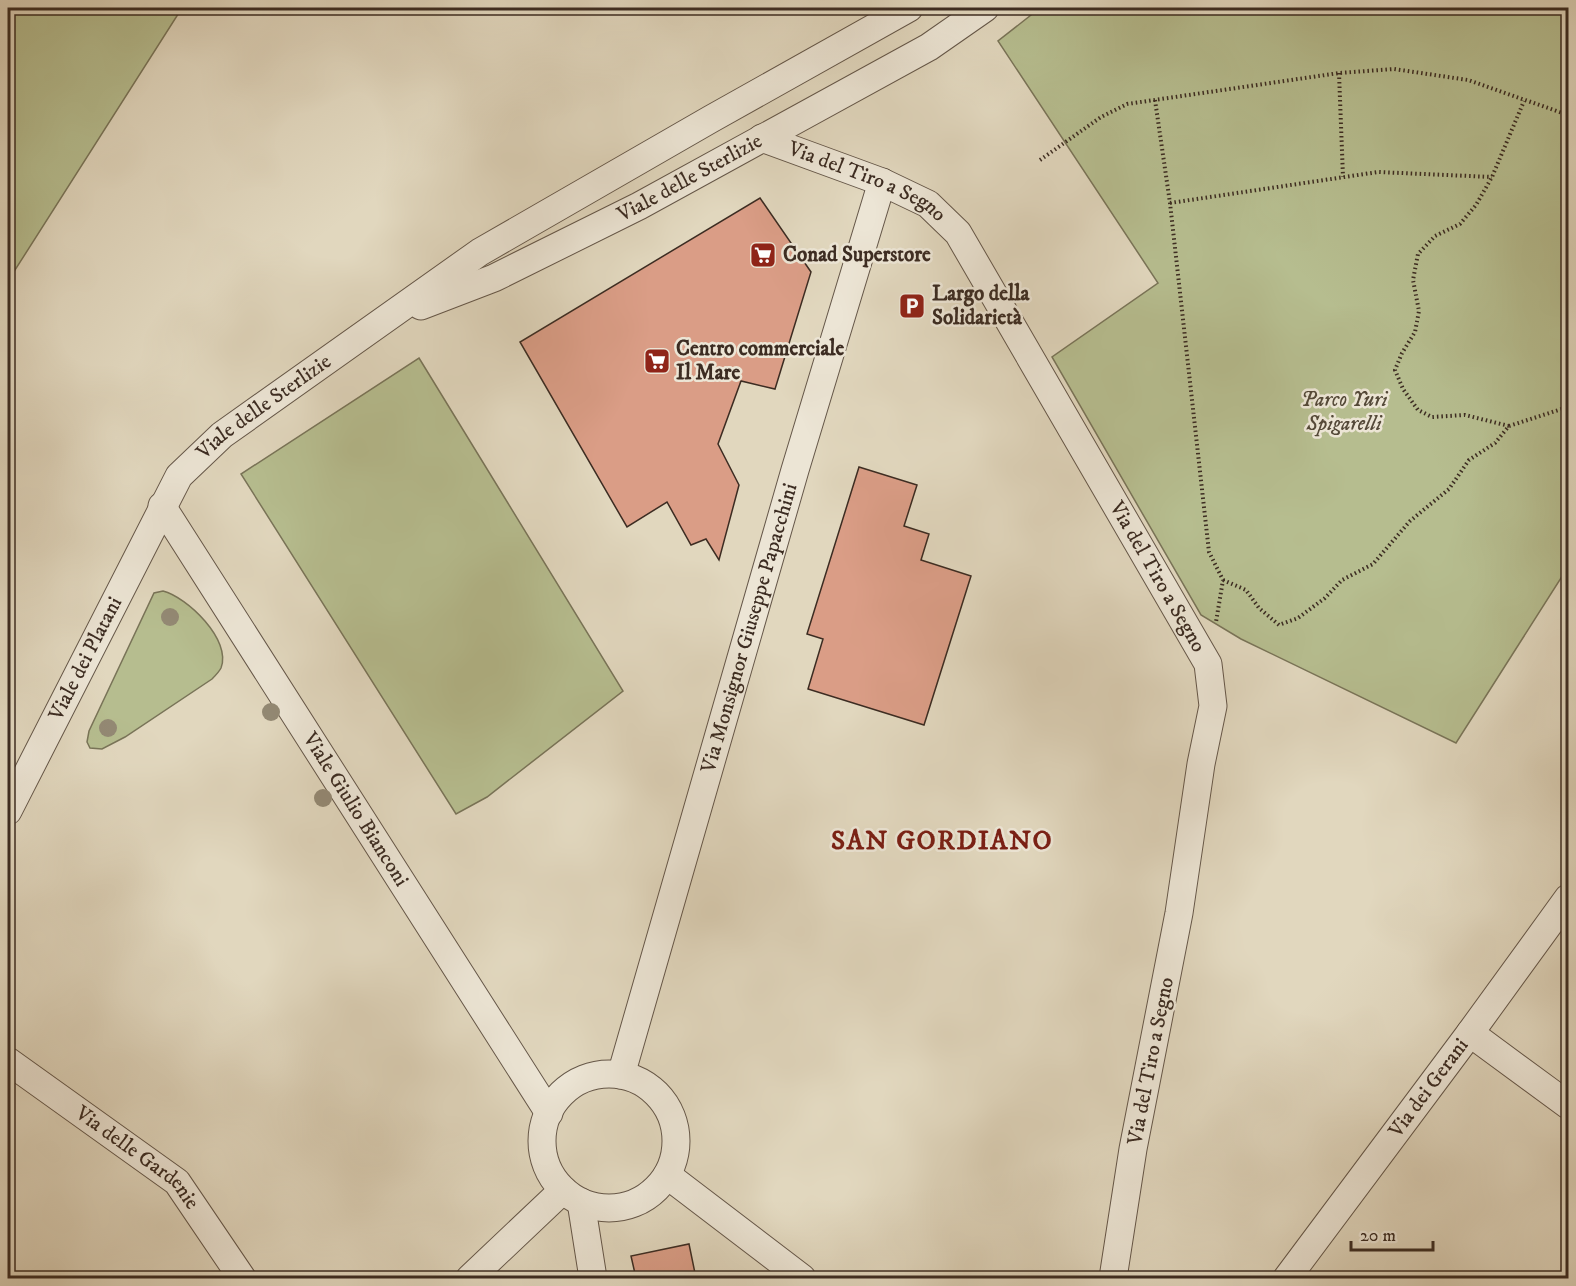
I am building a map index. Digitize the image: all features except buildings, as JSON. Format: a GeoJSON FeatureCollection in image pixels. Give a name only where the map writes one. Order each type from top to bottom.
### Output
{"type":"FeatureCollection","features":[{"type":"Feature","properties":{"kind":"street","name":"Viale delle Sterlizie"},"geometry":{"type":"LineString","coordinates":[[162,506],[179,476],[222,435],[480,252],[711,118],[909,8]]}},
{"type":"Feature","properties":{"kind":"street","name":"Viale delle Sterlizie"},"geometry":{"type":"LineString","coordinates":[[380,322],[494,278],[639,206],[929,47],[986,8]]}},
{"type":"Feature","properties":{"kind":"street","name":"Via del Tiro a Segno"},"geometry":{"type":"LineString","coordinates":[[762,138],[882,182],[928,204],[958,233],[1208,664],[1213,706],[1201,764],[1179,913],[1133,1149],[1113,1278]]}},
{"type":"Feature","properties":{"kind":"street","name":"Via Monsignor Giuseppe Papacchini"},"geometry":{"type":"LineString","coordinates":[[621,1075],[795,470],[882,182]]}},
{"type":"Feature","properties":{"kind":"street","name":"Viale dei Platani"},"geometry":{"type":"LineString","coordinates":[[8,811],[162,506]]}},
{"type":"Feature","properties":{"kind":"street","name":"Viale Giulio Bianconi"},"geometry":{"type":"LineString","coordinates":[[162,506],[549,1113]]}},
{"type":"Feature","properties":{"kind":"street","name":"Via dei Gerani"},"geometry":{"type":"LineString","coordinates":[[1287,1278],[1569,898]]}},
{"type":"Feature","properties":{"kind":"street"},"geometry":{"type":"LineString","coordinates":[[1470,1034],[1569,1105]]}},
{"type":"Feature","properties":{"kind":"street","name":"Via delle Gardenie"},"geometry":{"type":"LineString","coordinates":[[8,1060],[177,1182],[242,1278]]}},
{"type":"Feature","properties":{"kind":"street"},"geometry":{"type":"LineString","coordinates":[[612,1073],[621,1075],[635,1078],[655,1090],[668,1107],[675,1127],[677,1149],[671,1169],[659,1187],[642,1200],[622,1207],[601,1208],[572,1196],[549,1171],[542,1149],[543,1125],[552,1104],[568,1087],[589,1076],[612,1073]]}},
{"type":"Feature","properties":{"kind":"street"},"geometry":{"type":"LineString","coordinates":[[667,1175],[802,1278]]}},
{"type":"Feature","properties":{"kind":"street"},"geometry":{"type":"LineString","coordinates":[[470,1278],[572,1196]]}},
{"type":"Feature","properties":{"kind":"street"},"geometry":{"type":"LineString","coordinates":[[572,1196],[593,1278]]}},
{"type":"Feature","properties":{"kind":"path"},"geometry":{"type":"LineString","coordinates":[[1040,160],[1101,117],[1127,104],[1339,73],[1394,69],[1468,80],[1569,115]]}},
{"type":"Feature","properties":{"kind":"path"},"geometry":{"type":"LineString","coordinates":[[1339,73],[1343,177]]}},
{"type":"Feature","properties":{"kind":"path"},"geometry":{"type":"LineString","coordinates":[[1155,100],[1170,203],[1209,552],[1223,580],[1208,664]]}},
{"type":"Feature","properties":{"kind":"path"},"geometry":{"type":"LineString","coordinates":[[1524,101],[1492,177],[1476,205],[1460,224],[1435,236],[1418,254],[1413,280],[1419,311],[1417,322],[1415,332],[1395,370],[1403,389],[1418,410],[1432,417],[1465,415],[1509,426],[1569,407]]}},
{"type":"Feature","properties":{"kind":"path"},"geometry":{"type":"LineString","coordinates":[[1170,203],[1378,172],[1492,177]]}},
{"type":"Feature","properties":{"kind":"path"},"geometry":{"type":"LineString","coordinates":[[1223,580],[1246,590],[1259,608],[1279,625],[1298,618],[1325,598],[1342,580],[1373,564],[1410,521],[1449,489],[1469,460],[1495,443],[1509,426]]}},
{"type":"Feature","properties":{"kind":"green space"},"geometry":{"type":"Polygon","coordinates":[[[8,8],[182,8],[8,281],[8,8]]]}},
{"type":"Feature","properties":{"kind":"green space","name":"Parco Yuri Spigarelli"},"geometry":{"type":"Polygon","coordinates":[[[1040,8],[1568,8],[1568,567],[1456,743],[1241,639],[1201,615],[1052,357],[1158,283],[998,41],[1040,8]]]}},
{"type":"Feature","properties":{"kind":"green space"},"geometry":{"type":"Polygon","coordinates":[[[419,358],[623,691],[487,797],[456,814],[241,474],[419,358]]]}},
{"type":"Feature","properties":{"kind":"green space"},"geometry":{"type":"Polygon","coordinates":[[[163,591],[184,602],[205,621],[220,645],[223,657],[221,668],[212,679],[125,737],[102,749],[90,748],[87,742],[89,731],[154,593],[163,591]]]}},
{"type":"Feature","properties":{"kind":"place","name":"Conad Superstore"},"geometry":{"type":"Point","coordinates":[763,255]}},
{"type":"Feature","properties":{"kind":"place","name":"Largo della Solidarietà"},"geometry":{"type":"Point","coordinates":[912,306]}},
{"type":"Feature","properties":{"kind":"place","name":"Centro commerciale Il Mare"},"geometry":{"type":"Point","coordinates":[657,361]}},
{"type":"Feature","properties":{"kind":"district","name":"SAN GORDIANO"},"geometry":{"type":"Point","coordinates":[942,841]}}]}
